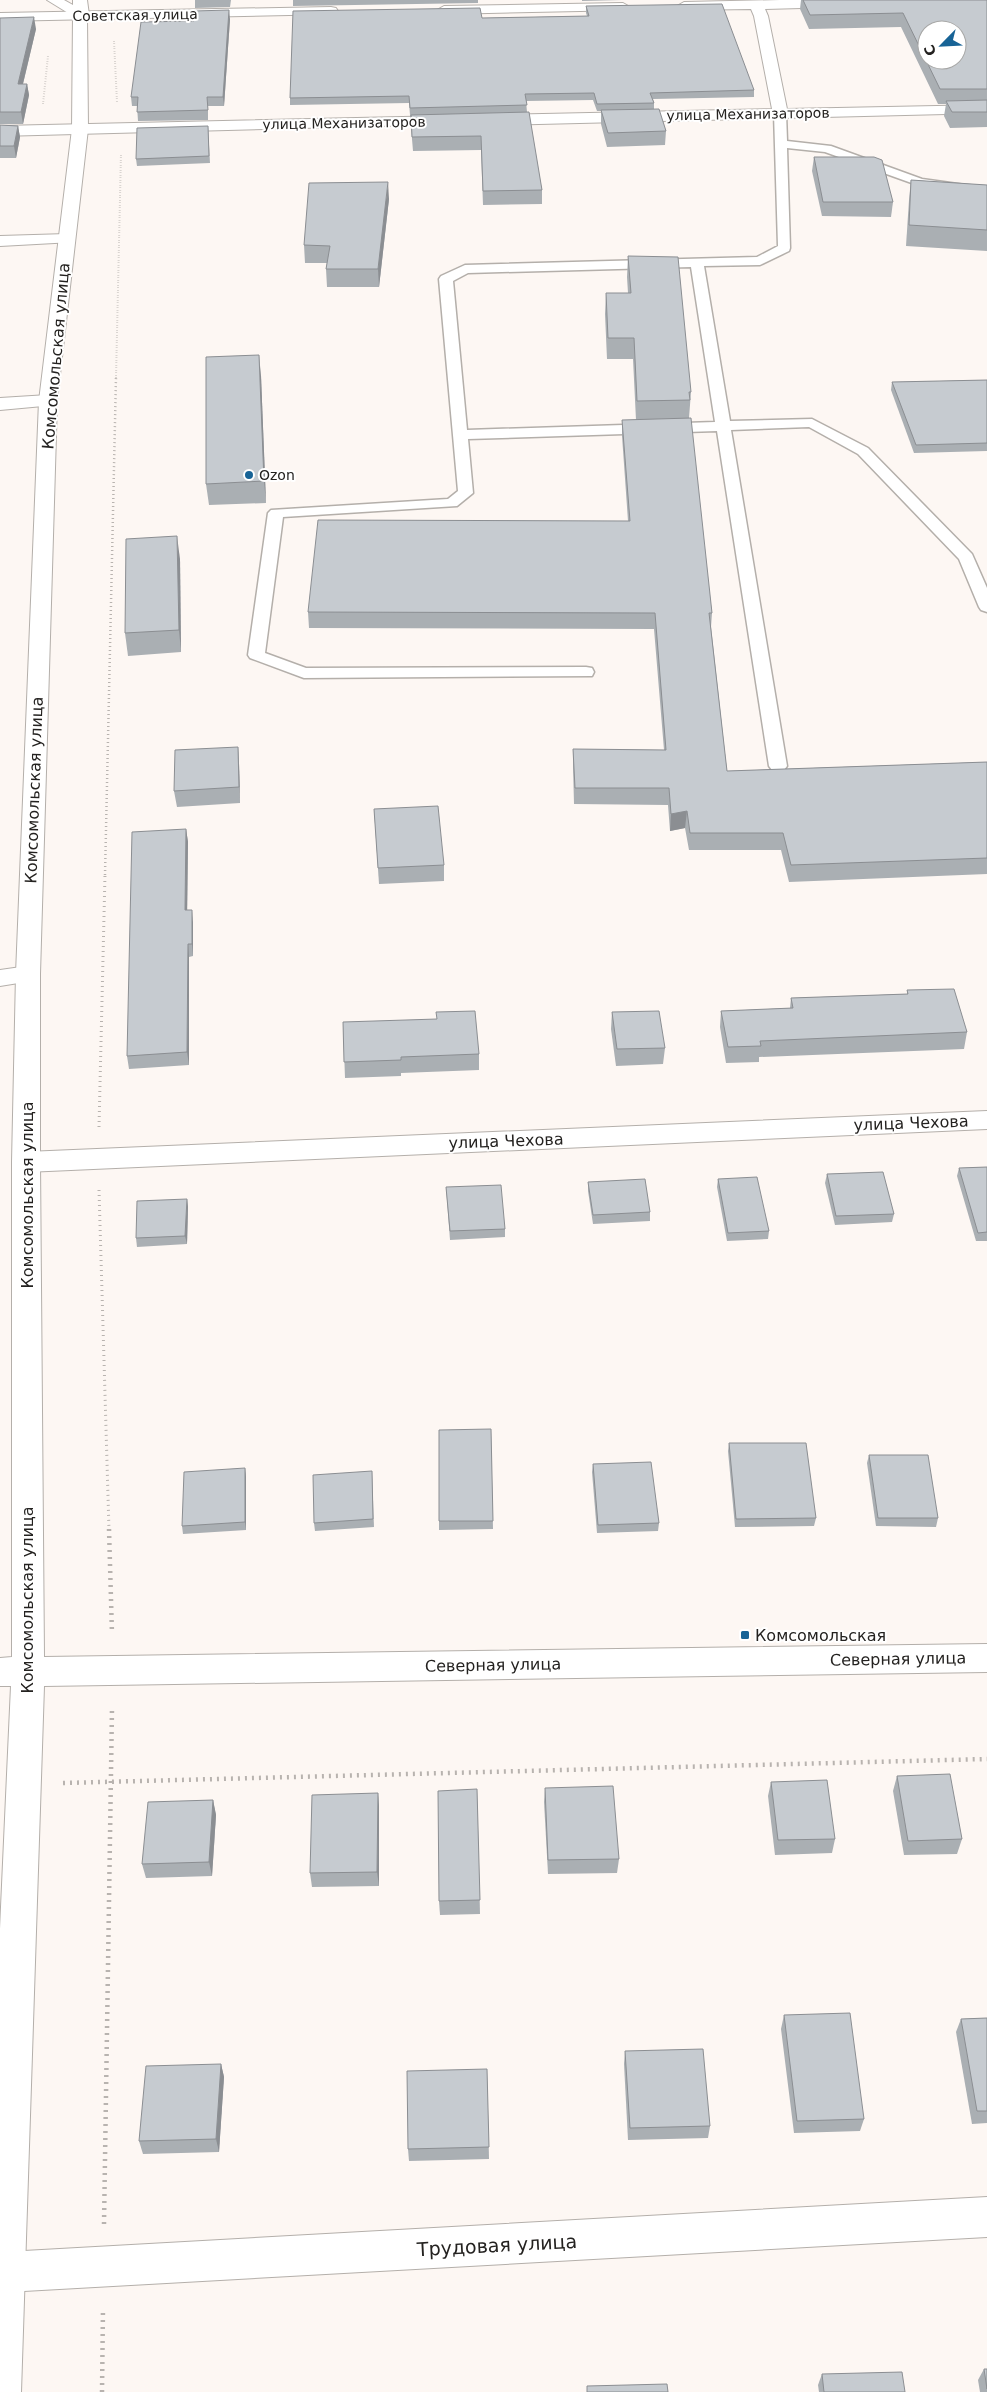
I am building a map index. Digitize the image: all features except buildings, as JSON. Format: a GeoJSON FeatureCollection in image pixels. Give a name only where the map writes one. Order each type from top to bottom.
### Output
{"type":"FeatureCollection","features":[{"type":"Feature","properties":{"kind":"street"},"geometry":{"type":"LineString","coordinates":[[54,0],[81,8]]}},
{"type":"Feature","properties":{"kind":"street"},"geometry":{"type":"LineString","coordinates":[[667,6],[853,2]]}},
{"type":"Feature","properties":{"kind":"street"},"geometry":{"type":"LineString","coordinates":[[756,5],[761,16],[780,113]]}},
{"type":"Feature","properties":{"kind":"street"},"geometry":{"type":"LineString","coordinates":[[430,10],[638,6]]}},
{"type":"Feature","properties":{"kind":"street","name":"Советская улица"},"geometry":{"type":"LineString","coordinates":[[0,17],[53,16],[81,8],[113,15],[340,11]]}},
{"type":"Feature","properties":{"kind":"street","name":"Комсомольская улица"},"geometry":{"type":"LineString","coordinates":[[0,2392],[24,1784],[14,1671],[26,1162],[28,974],[48,401],[80,129],[81,8]]}},
{"type":"Feature","properties":{"kind":"street","name":"улица Механизаторов"},"geometry":{"type":"LineString","coordinates":[[481,120],[987,109]]}},
{"type":"Feature","properties":{"kind":"street","name":"улица Механизаторов"},"geometry":{"type":"LineString","coordinates":[[0,131],[461,120]]}},
{"type":"Feature","properties":{"kind":"street"},"geometry":{"type":"LineString","coordinates":[[0,241],[67,239]]}},
{"type":"Feature","properties":{"kind":"street"},"geometry":{"type":"LineString","coordinates":[[0,404],[48,401]]}},
{"type":"Feature","properties":{"kind":"street"},"geometry":{"type":"LineString","coordinates":[[0,978],[28,974]]}},
{"type":"Feature","properties":{"kind":"street","name":"улица Чехова"},"geometry":{"type":"LineString","coordinates":[[26,1162],[987,1120]]}},
{"type":"Feature","properties":{"kind":"street","name":"Северная улица"},"geometry":{"type":"LineString","coordinates":[[14,1671],[987,1658]]}},
{"type":"Feature","properties":{"kind":"street","name":"Трудовая улица"},"geometry":{"type":"LineString","coordinates":[[6,2272],[987,2218]]}},
{"type":"Feature","properties":{"kind":"lane"},"geometry":{"type":"LineString","coordinates":[[586,672],[304,673],[256,655],[276,513],[452,503],[466,492],[446,279],[465,269],[760,261],[784,248],[780,113]]}},
{"type":"Feature","properties":{"kind":"lane"},"geometry":{"type":"LineString","coordinates":[[781,144],[827,149],[920,182],[987,192]]}},
{"type":"Feature","properties":{"kind":"lane"},"geometry":{"type":"LineString","coordinates":[[697,263],[778,766]]}},
{"type":"Feature","properties":{"kind":"lane"},"geometry":{"type":"LineString","coordinates":[[460,435],[812,423],[863,451],[966,557],[987,607]]}},
{"type":"Feature","properties":{"kind":"path"},"geometry":{"type":"LineString","coordinates":[[102,2392],[113,1670],[98,1158],[121,128],[117,106],[113,15]]}},
{"type":"Feature","properties":{"kind":"path"},"geometry":{"type":"LineString","coordinates":[[41,130],[53,16]]}},
{"type":"Feature","properties":{"kind":"path"},"geometry":{"type":"LineString","coordinates":[[24,1784],[987,1759]]}},
{"type":"Feature","properties":{"kind":"place","name":"Ozon"},"geometry":{"type":"Point","coordinates":[249,475]}},
{"type":"Feature","properties":{"kind":"place","name":"Комсомольская"},"geometry":{"type":"Point","coordinates":[745,1635]}}]}
